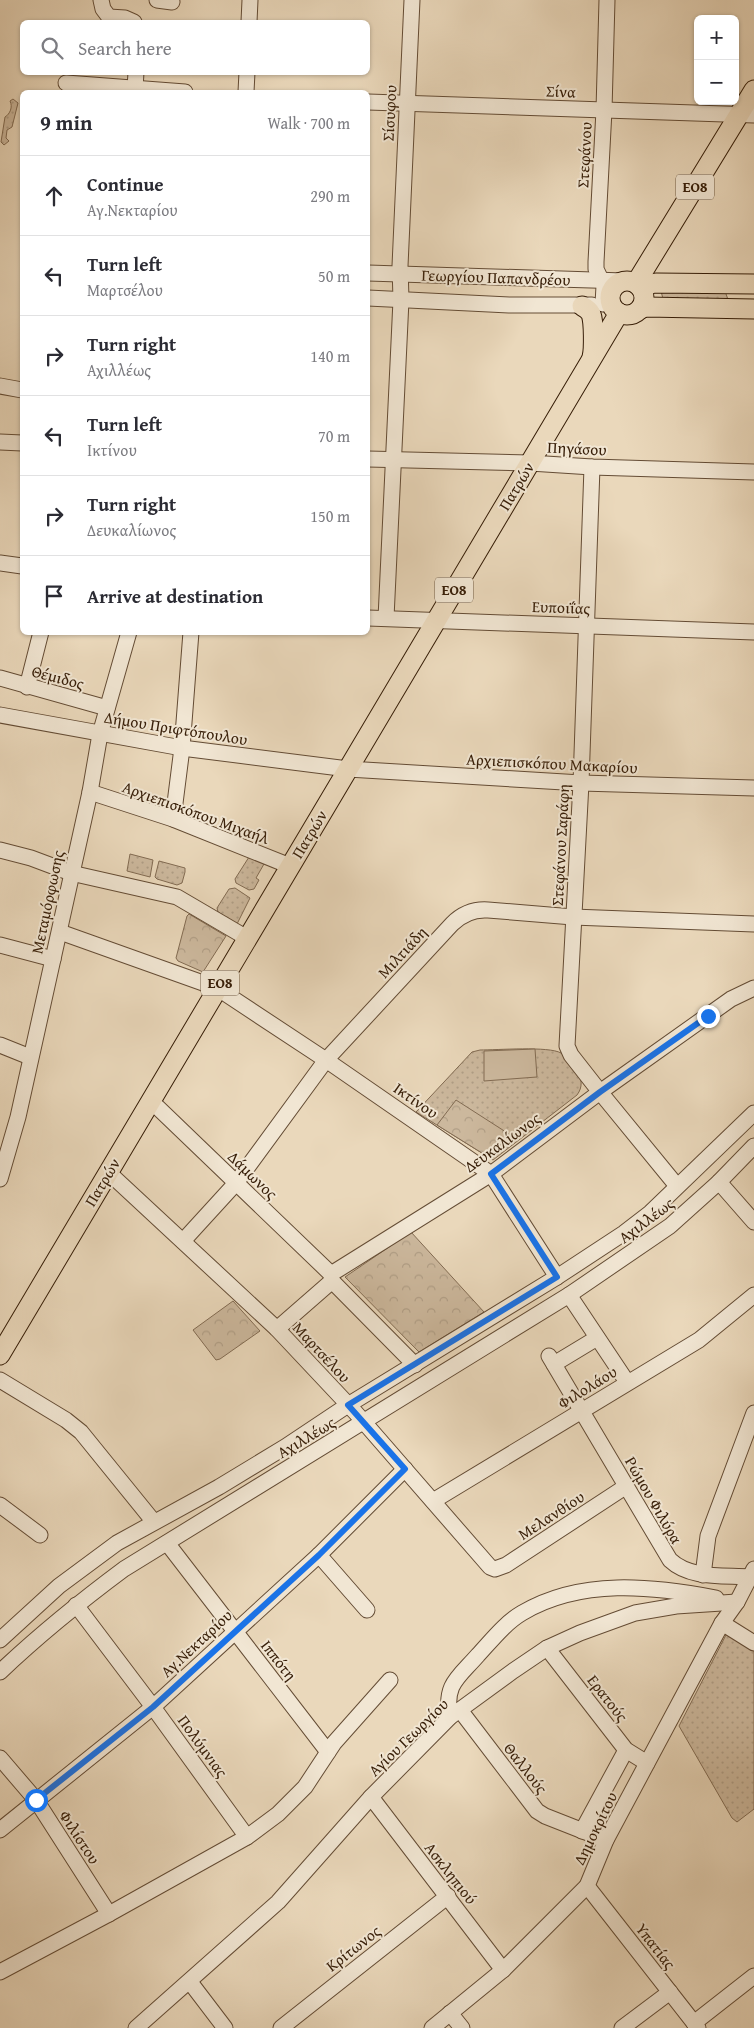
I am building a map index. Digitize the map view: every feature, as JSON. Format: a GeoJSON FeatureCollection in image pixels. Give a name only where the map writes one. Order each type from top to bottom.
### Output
{"type":"FeatureCollection","features":[{"type":"Feature","properties":{"kind":"main road","name":"ΕΟ8"},"geometry":{"type":"LineString","coordinates":[[611,307],[610,297],[614,287],[633,284],[747,115],[754,90]]}},
{"type":"Feature","properties":{"kind":"main road","name":"Γεωργίου Παπανδρέου"},"geometry":{"type":"LineString","coordinates":[[633,284],[754,284]]}},
{"type":"Feature","properties":{"kind":"main road"},"geometry":{"type":"LineString","coordinates":[[633,284],[644,295],[640,309]]}},
{"type":"Feature","properties":{"kind":"main road"},"geometry":{"type":"LineString","coordinates":[[582,306],[587,308],[592,316],[593,350],[591,360]]}},
{"type":"Feature","properties":{"kind":"main road"},"geometry":{"type":"LineString","coordinates":[[611,307],[630,314],[646,307],[754,309]]}},
{"type":"Feature","properties":{"kind":"main road","name":"Πατρών"},"geometry":{"type":"LineString","coordinates":[[0,1355],[591,360],[611,307]]}},
{"type":"Feature","properties":{"kind":"street"},"geometry":{"type":"LineString","coordinates":[[101,0],[103,9],[109,17],[130,20]]}},
{"type":"Feature","properties":{"kind":"street"},"geometry":{"type":"LineString","coordinates":[[249,20],[250,0]]}},
{"type":"Feature","properties":{"kind":"street","name":"Σίσυφου"},"geometry":{"type":"LineString","coordinates":[[386,618],[401,300],[399,274],[412,0]]}},
{"type":"Feature","properties":{"kind":"street","name":"Στεφάνου"},"geometry":{"type":"LineString","coordinates":[[607,0],[604,110],[596,262],[604,291],[611,307]]}},
{"type":"Feature","properties":{"kind":"street"},"geometry":{"type":"LineString","coordinates":[[135,89],[136,75]]}},
{"type":"Feature","properties":{"kind":"street"},"geometry":{"type":"LineString","coordinates":[[246,75],[246,90]]}},
{"type":"Feature","properties":{"kind":"street"},"geometry":{"type":"LineString","coordinates":[[66,83],[152,90]]}},
{"type":"Feature","properties":{"kind":"street","name":"Σίνα"},"geometry":{"type":"LineString","coordinates":[[370,102],[747,115]]}},
{"type":"Feature","properties":{"kind":"street","name":"Γεωργίου Παπανδρέου"},"geometry":{"type":"LineString","coordinates":[[370,273],[601,280],[633,284]]}},
{"type":"Feature","properties":{"kind":"street","name":"Γεωργίου Παπανδρέου"},"geometry":{"type":"LineString","coordinates":[[370,298],[509,306],[611,307]]}},
{"type":"Feature","properties":{"kind":"street"},"geometry":{"type":"LineString","coordinates":[[0,386],[20,390]]}},
{"type":"Feature","properties":{"kind":"street"},"geometry":{"type":"LineString","coordinates":[[0,442],[20,443]]}},
{"type":"Feature","properties":{"kind":"street","name":"Πηγάσου"},"geometry":{"type":"LineString","coordinates":[[370,459],[754,472]]}},
{"type":"Feature","properties":{"kind":"street","name":"Στεφάνου Σαράφη"},"geometry":{"type":"LineString","coordinates":[[592,467],[581,783],[567,1046],[571,1055],[600,1092],[677,1186]]}},
{"type":"Feature","properties":{"kind":"street"},"geometry":{"type":"LineString","coordinates":[[0,563],[20,566]]}},
{"type":"Feature","properties":{"kind":"street","name":"Ευποιΐας"},"geometry":{"type":"LineString","coordinates":[[370,618],[754,632]]}},
{"type":"Feature","properties":{"kind":"street"},"geometry":{"type":"LineString","coordinates":[[27,687],[40,635]]}},
{"type":"Feature","properties":{"kind":"street","name":"Μεταμόρφωσης"},"geometry":{"type":"LineString","coordinates":[[0,1179],[4,1154],[60,932],[71,873],[90,792],[100,734],[127,635]]}},
{"type":"Feature","properties":{"kind":"street"},"geometry":{"type":"LineString","coordinates":[[173,819],[182,748],[191,635]]}},
{"type":"Feature","properties":{"kind":"street","name":"Θέμιδος"},"geometry":{"type":"LineString","coordinates":[[0,678],[107,708]]}},
{"type":"Feature","properties":{"kind":"street","name":"Δήμου Πριφτόπουλου"},"geometry":{"type":"LineString","coordinates":[[0,715],[182,748],[348,770]]}},
{"type":"Feature","properties":{"kind":"street","name":"Αρχιεπισκόπου Μακαρίου"},"geometry":{"type":"LineString","coordinates":[[348,770],[581,783],[754,788]]}},
{"type":"Feature","properties":{"kind":"street","name":"Αρχιεπισκόπου Μιχαήλ"},"geometry":{"type":"LineString","coordinates":[[90,792],[173,819],[290,866]]}},
{"type":"Feature","properties":{"kind":"street"},"geometry":{"type":"LineString","coordinates":[[0,850],[31,858],[71,873],[178,897],[247,938]]}},
{"type":"Feature","properties":{"kind":"street","name":"Μιλτιάδη"},"geometry":{"type":"LineString","coordinates":[[183,1241],[236,1183],[326,1060],[458,918],[478,910],[573,917],[754,924]]}},
{"type":"Feature","properties":{"kind":"street","name":"Ικτίνου"},"geometry":{"type":"LineString","coordinates":[[60,932],[217,988],[326,1060],[491,1174],[557,1277]]}},
{"type":"Feature","properties":{"kind":"street"},"geometry":{"type":"LineString","coordinates":[[0,945],[53,959]]}},
{"type":"Feature","properties":{"kind":"street","name":"Δευκαλίωνος"},"geometry":{"type":"LineString","coordinates":[[276,1329],[332,1278],[491,1174],[600,1092],[731,999],[754,988]]}},
{"type":"Feature","properties":{"kind":"street"},"geometry":{"type":"LineString","coordinates":[[0,1045],[30,1057]]}},
{"type":"Feature","properties":{"kind":"street","name":"Δάμωνος"},"geometry":{"type":"LineString","coordinates":[[150,1100],[332,1278],[415,1365]]}},
{"type":"Feature","properties":{"kind":"street","name":"Αχιλλέως"},"geometry":{"type":"LineString","coordinates":[[0,1640],[34,1607],[87,1564],[117,1543],[219,1487],[286,1447],[348,1405],[557,1277],[637,1224],[754,1113]]}},
{"type":"Feature","properties":{"kind":"street","name":"Αχιλλέως"},"geometry":{"type":"LineString","coordinates":[[0,1672],[31,1642],[124,1569],[569,1295],[670,1226],[719,1182],[754,1146]]}},
{"type":"Feature","properties":{"kind":"street","name":"Μαρτσέλου"},"geometry":{"type":"LineString","coordinates":[[108,1172],[276,1329],[364,1422],[485,1564],[495,1569]]}},
{"type":"Feature","properties":{"kind":"street"},"geometry":{"type":"LineString","coordinates":[[719,1182],[754,1222]]}},
{"type":"Feature","properties":{"kind":"street"},"geometry":{"type":"LineString","coordinates":[[569,1295],[627,1382]]}},
{"type":"Feature","properties":{"kind":"street","name":"Φιλολάου"},"geometry":{"type":"LineString","coordinates":[[433,1501],[699,1340],[752,1299]]}},
{"type":"Feature","properties":{"kind":"street","name":"Ρώμου Φιλύρα"},"geometry":{"type":"LineString","coordinates":[[598,1338],[552,1360],[625,1487],[670,1560],[677,1567],[703,1575],[752,1573]]}},
{"type":"Feature","properties":{"kind":"street"},"geometry":{"type":"LineString","coordinates":[[0,1380],[66,1420],[81,1432],[154,1522]]}},
{"type":"Feature","properties":{"kind":"street"},"geometry":{"type":"LineString","coordinates":[[703,1575],[708,1536],[754,1413]]}},
{"type":"Feature","properties":{"kind":"street","name":"Αγ.Νεκταρίου"},"geometry":{"type":"LineString","coordinates":[[0,1830],[153,1707],[319,1555],[405,1469]]}},
{"type":"Feature","properties":{"kind":"street","name":"Μελανθίου"},"geometry":{"type":"LineString","coordinates":[[495,1569],[506,1565],[625,1487]]}},
{"type":"Feature","properties":{"kind":"street"},"geometry":{"type":"LineString","coordinates":[[0,1505],[40,1535]]}},
{"type":"Feature","properties":{"kind":"street","name":"Ιππότη"},"geometry":{"type":"LineString","coordinates":[[167,1543],[328,1752]]}},
{"type":"Feature","properties":{"kind":"street"},"geometry":{"type":"LineString","coordinates":[[319,1555],[367,1610]]}},
{"type":"Feature","properties":{"kind":"street"},"geometry":{"type":"LineString","coordinates":[[455,1714],[448,1696],[454,1682],[497,1634],[521,1614],[542,1604],[578,1591],[626,1587],[676,1591],[737,1602],[752,1573]]}},
{"type":"Feature","properties":{"kind":"street","name":"Δημοκρίτου"},"geometry":{"type":"LineString","coordinates":[[432,2028],[503,1970],[587,1886],[606,1840],[722,1623],[737,1602]]}},
{"type":"Feature","properties":{"kind":"street","name":"Αγίου Γεωργίου"},"geometry":{"type":"LineString","coordinates":[[136,2028],[278,1902],[371,1797],[455,1714],[512,1671],[547,1648],[580,1633],[635,1613],[676,1606],[737,1602]]}},
{"type":"Feature","properties":{"kind":"street","name":"Πολύμνιας"},"geometry":{"type":"LineString","coordinates":[[76,1605],[247,1837]]}},
{"type":"Feature","properties":{"kind":"street"},"geometry":{"type":"LineString","coordinates":[[722,1623],[754,1643]]}},
{"type":"Feature","properties":{"kind":"street","name":"Ερατούς"},"geometry":{"type":"LineString","coordinates":[[547,1648],[626,1750],[647,1763]]}},
{"type":"Feature","properties":{"kind":"street"},"geometry":{"type":"LineString","coordinates":[[0,1972],[247,1837],[278,1814],[306,1787],[334,1743],[390,1680]]}},
{"type":"Feature","properties":{"kind":"street","name":"Θαλλούς"},"geometry":{"type":"LineString","coordinates":[[455,1714],[537,1811],[545,1816],[606,1840]]}},
{"type":"Feature","properties":{"kind":"street"},"geometry":{"type":"LineString","coordinates":[[582,1831],[626,1750]]}},
{"type":"Feature","properties":{"kind":"street","name":"Φιλίστου"},"geometry":{"type":"LineString","coordinates":[[0,1758],[36,1800],[109,1914]]}},
{"type":"Feature","properties":{"kind":"street","name":"Ασκληπιού"},"geometry":{"type":"LineString","coordinates":[[371,1797],[503,1970]]}},
{"type":"Feature","properties":{"kind":"street","name":"Υπατίας"},"geometry":{"type":"LineString","coordinates":[[587,1886],[696,2026]]}},
{"type":"Feature","properties":{"kind":"street","name":"Κρίτωνος"},"geometry":{"type":"LineString","coordinates":[[281,2028],[448,1896]]}},
{"type":"Feature","properties":{"kind":"street"},"geometry":{"type":"LineString","coordinates":[[696,2026],[754,1976]]}},
{"type":"Feature","properties":{"kind":"street"},"geometry":{"type":"LineString","coordinates":[[190,1982],[225,2028]]}},
{"type":"Feature","properties":{"kind":"street"},"geometry":{"type":"LineString","coordinates":[[622,2028],[670,1992]]}},
{"type":"Feature","properties":{"kind":"street"},"geometry":{"type":"LineString","coordinates":[[450,2014],[462,2028]]}},
{"type":"Feature","properties":{"kind":"green space"},"geometry":{"type":"Polygon","coordinates":[[[13,99],[18,103],[12,127],[7,130],[6,138],[9,141],[4,145],[1,142],[5,117],[10,110],[10,101],[13,99]]]}},
{"type":"Feature","properties":{"kind":"green space"},"geometry":{"type":"Polygon","coordinates":[[[727,290],[726,294],[729,302],[663,299],[661,291],[727,290]]]}},
{"type":"Feature","properties":{"kind":"green space"},"geometry":{"type":"Polygon","coordinates":[[[130,854],[153,860],[150,877],[127,871],[130,854]]]}},
{"type":"Feature","properties":{"kind":"green space"},"geometry":{"type":"Polygon","coordinates":[[[249,857],[264,862],[264,864],[256,878],[259,880],[254,889],[249,890],[236,883],[235,879],[249,857]]]}},
{"type":"Feature","properties":{"kind":"green space"},"geometry":{"type":"Polygon","coordinates":[[[159,861],[185,868],[182,883],[177,885],[157,879],[155,877],[159,861]]]}},
{"type":"Feature","properties":{"kind":"green space"},"geometry":{"type":"Polygon","coordinates":[[[235,888],[250,898],[237,924],[218,912],[217,908],[229,889],[235,888]]]}},
{"type":"Feature","properties":{"kind":"green space"},"geometry":{"type":"Polygon","coordinates":[[[189,914],[226,936],[203,972],[178,961],[176,958],[189,914]]]}},
{"type":"Feature","properties":{"kind":"green space"},"geometry":{"type":"Polygon","coordinates":[[[535,1049],[555,1051],[564,1054],[570,1060],[581,1080],[581,1086],[577,1095],[493,1160],[416,1112],[472,1052],[480,1050],[535,1049]]]}},
{"type":"Feature","properties":{"kind":"green space"},"geometry":{"type":"Polygon","coordinates":[[[535,1049],[537,1077],[484,1081],[484,1051],[535,1049]]]}},
{"type":"Feature","properties":{"kind":"green space"},"geometry":{"type":"Polygon","coordinates":[[[456,1100],[509,1134],[490,1158],[437,1125],[456,1100]]]}},
{"type":"Feature","properties":{"kind":"green space"},"geometry":{"type":"Polygon","coordinates":[[[411,1232],[484,1312],[419,1352],[345,1277],[411,1232]]]}},
{"type":"Feature","properties":{"kind":"green space"},"geometry":{"type":"Polygon","coordinates":[[[233,1301],[260,1331],[216,1360],[193,1330],[233,1301]]]}},
{"type":"Feature","properties":{"kind":"green space"},"geometry":{"type":"Polygon","coordinates":[[[727,1633],[754,1650],[754,1809],[737,1822],[732,1818],[679,1726],[727,1633]]]}},
{"type":"Feature","properties":{"kind":"route"},"geometry":{"type":"LineString","coordinates":[[36,1800],[153,1707],[319,1555],[405,1469],[348,1405],[557,1277],[491,1174],[600,1092],[708,1016]]}}]}
